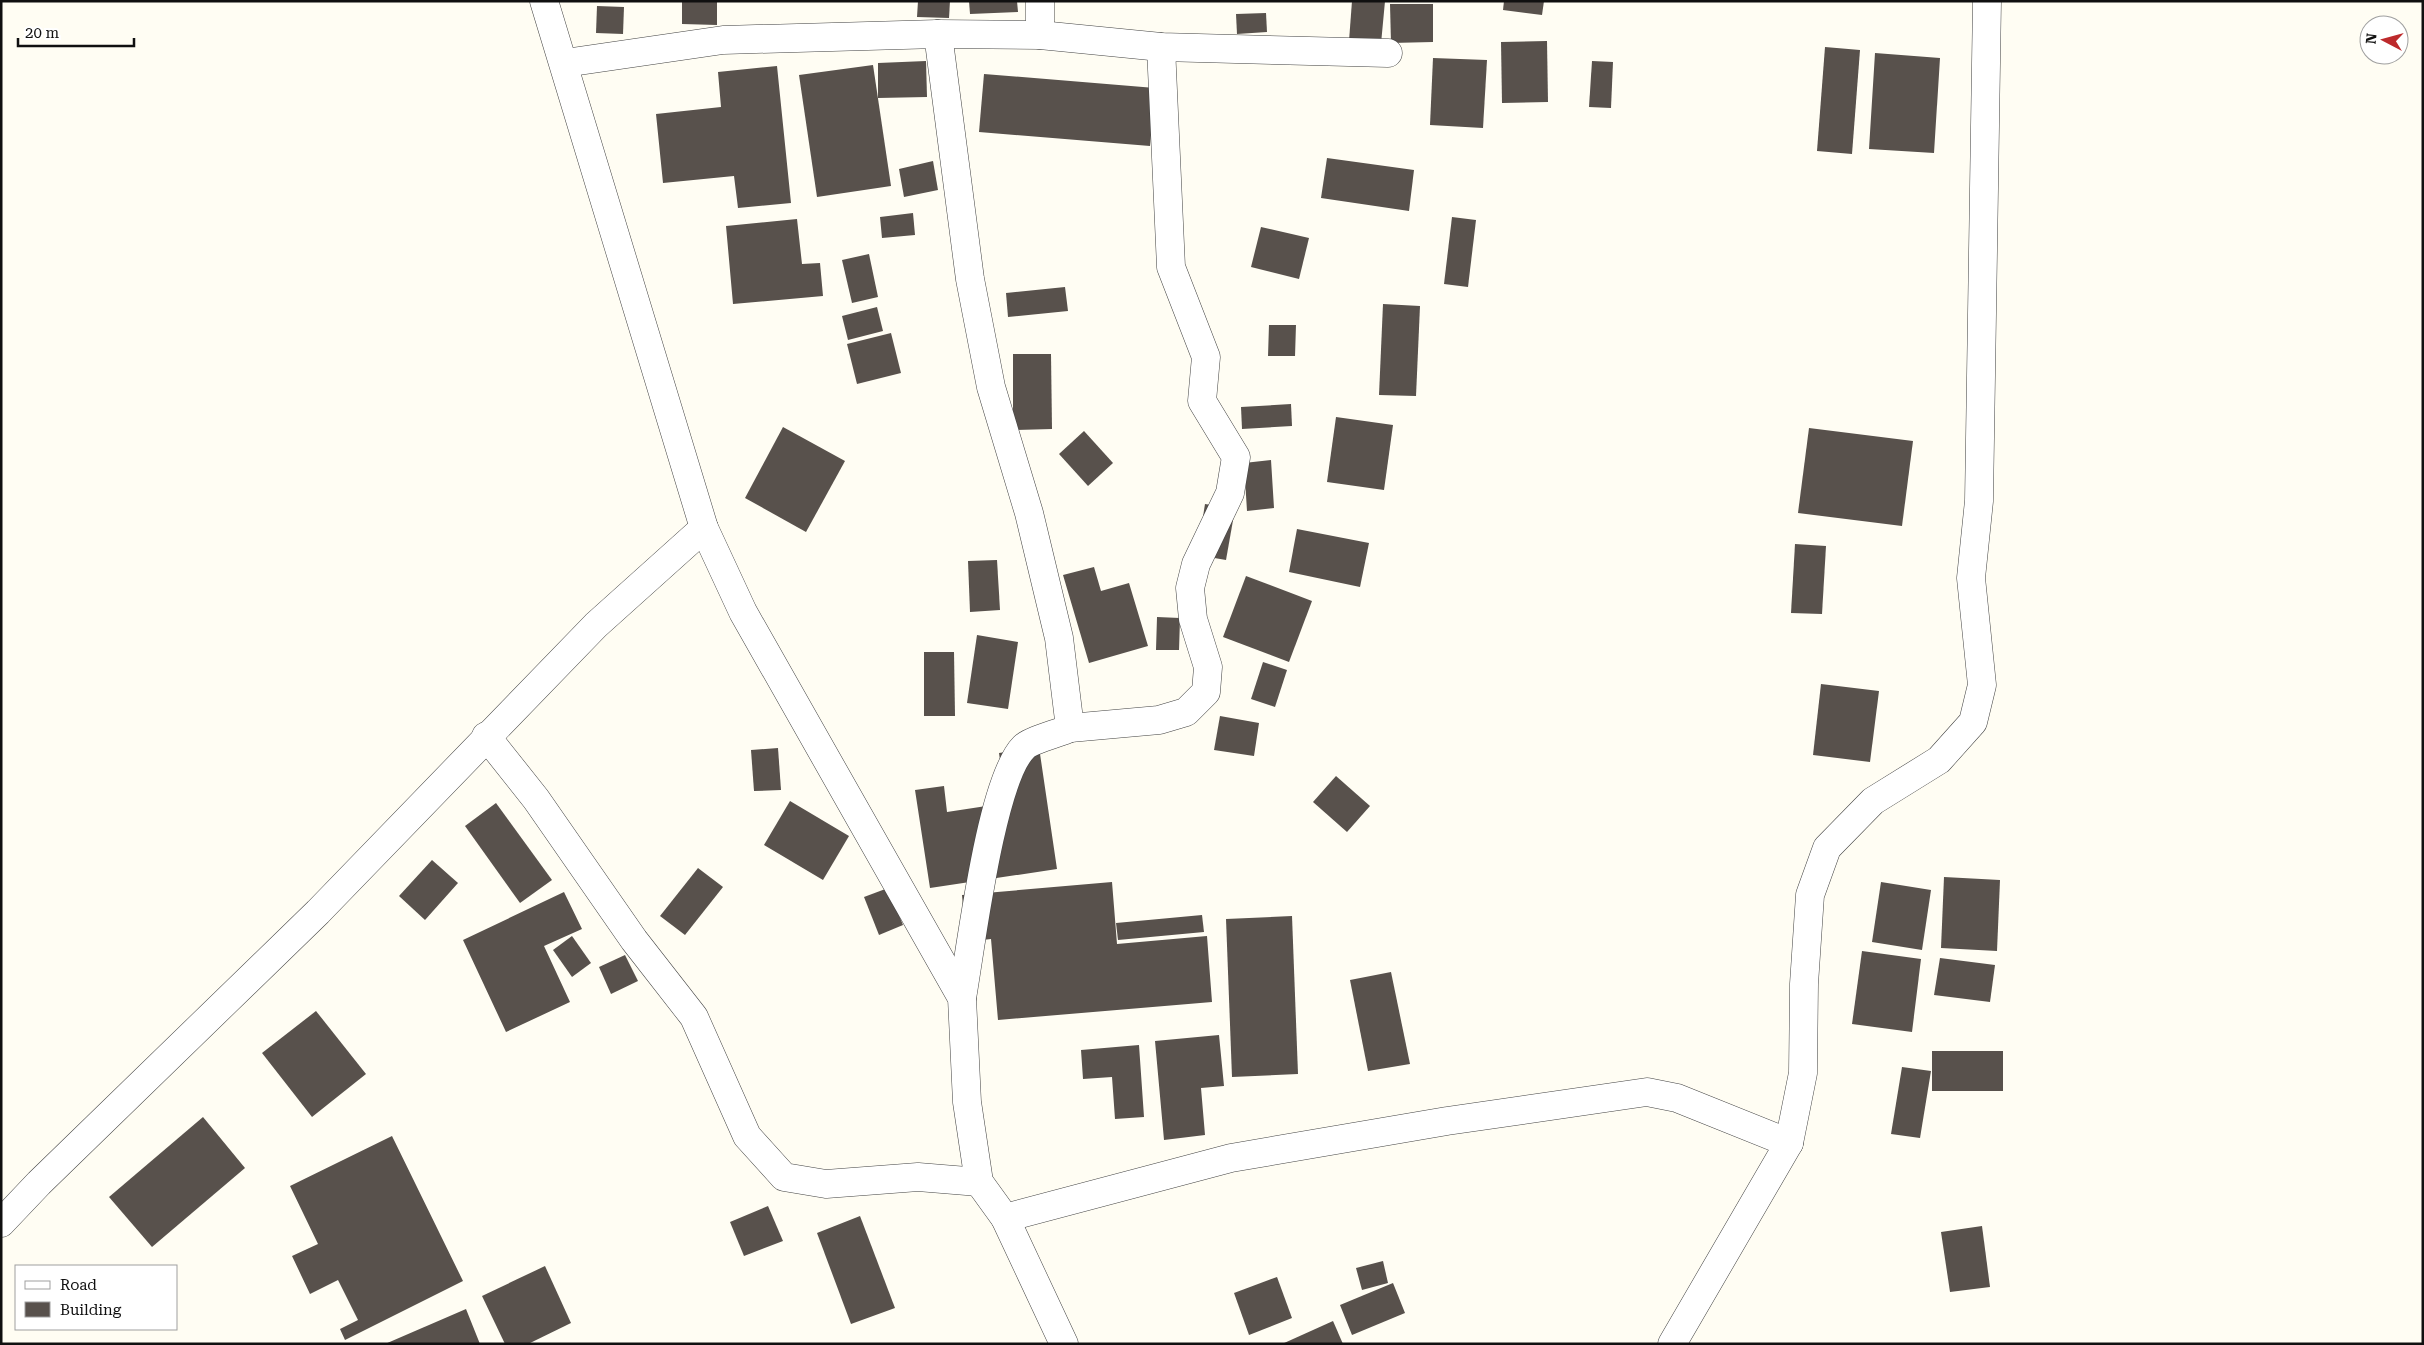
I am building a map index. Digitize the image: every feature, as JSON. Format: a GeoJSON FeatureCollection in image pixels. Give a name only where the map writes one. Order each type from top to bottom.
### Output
{"type":"FeatureCollection","features":[{"type":"Feature","properties":{"kind":"street"},"geometry":{"type":"LineString","coordinates":[[544,1],[565,63],[704,528],[743,612],[962,998]]}},
{"type":"Feature","properties":{"kind":"street"},"geometry":{"type":"LineString","coordinates":[[1040,1],[1040,35]]}},
{"type":"Feature","properties":{"kind":"street"},"geometry":{"type":"LineString","coordinates":[[1672,1344],[1789,1142],[1802,1073],[1804,984],[1810,895],[1827,848],[1873,801],[1939,760],[1974,722],[1982,684],[1971,578],[1979,502],[1987,1]]}},
{"type":"Feature","properties":{"kind":"street"},"geometry":{"type":"LineString","coordinates":[[565,63],[723,40],[938,34],[1040,35],[1161,47],[1388,53]]}},
{"type":"Feature","properties":{"kind":"street"},"geometry":{"type":"LineString","coordinates":[[938,34],[970,279],[991,387],[1029,513],[1059,638],[1070,728]]}},
{"type":"Feature","properties":{"kind":"street"},"geometry":{"type":"LineString","coordinates":[[1064,1344],[1005,1218],[979,1182],[967,1102],[962,998],[986,856],[1006,777],[1024,746],[1070,728],[1159,720],[1186,712],[1206,692],[1208,667],[1192,619],[1190,588],[1196,564],[1230,493],[1236,457],[1202,401],[1206,357],[1171,267],[1161,47]]}},
{"type":"Feature","properties":{"kind":"street"},"geometry":{"type":"LineString","coordinates":[[1,1223],[39,1183],[318,912],[486,736],[596,625],[704,528]]}},
{"type":"Feature","properties":{"kind":"street"},"geometry":{"type":"LineString","coordinates":[[486,736],[536,799],[634,940],[694,1017],[747,1136],[784,1177],[826,1184],[918,1177],[979,1182]]}},
{"type":"Feature","properties":{"kind":"street"},"geometry":{"type":"LineString","coordinates":[[1005,1218],[1231,1158],[1456,1120],[1647,1092],[1677,1098],[1789,1142]]}},
{"type":"Feature","properties":{"kind":"building"},"geometry":{"type":"Polygon","coordinates":[[[682,1],[717,1],[717,25],[682,24],[682,1]]]}},
{"type":"Feature","properties":{"kind":"building"},"geometry":{"type":"Polygon","coordinates":[[[918,1],[950,1],[949,18],[917,17],[918,1]]]}},
{"type":"Feature","properties":{"kind":"building"},"geometry":{"type":"Polygon","coordinates":[[[969,1],[1017,1],[1018,12],[970,14],[969,1]]]}},
{"type":"Feature","properties":{"kind":"building"},"geometry":{"type":"Polygon","coordinates":[[[1352,1],[1385,1],[1381,44],[1349,41],[1352,1]]]}},
{"type":"Feature","properties":{"kind":"building"},"geometry":{"type":"Polygon","coordinates":[[[1504,1],[1544,1],[1542,15],[1503,10],[1504,1]]]}},
{"type":"Feature","properties":{"kind":"building"},"geometry":{"type":"Polygon","coordinates":[[[1390,4],[1433,4],[1433,42],[1391,43],[1390,4]]]}},
{"type":"Feature","properties":{"kind":"building"},"geometry":{"type":"Polygon","coordinates":[[[597,6],[624,7],[623,34],[596,33],[597,6]]]}},
{"type":"Feature","properties":{"kind":"building"},"geometry":{"type":"Polygon","coordinates":[[[1266,13],[1267,32],[1237,34],[1236,14],[1266,13]]]}},
{"type":"Feature","properties":{"kind":"building"},"geometry":{"type":"Polygon","coordinates":[[[1547,41],[1548,102],[1502,103],[1501,42],[1547,41]]]}},
{"type":"Feature","properties":{"kind":"building"},"geometry":{"type":"Polygon","coordinates":[[[1825,47],[1860,50],[1852,154],[1817,151],[1825,47]]]}},
{"type":"Feature","properties":{"kind":"building"},"geometry":{"type":"Polygon","coordinates":[[[1875,53],[1940,58],[1934,153],[1869,149],[1875,53]]]}},
{"type":"Feature","properties":{"kind":"building"},"geometry":{"type":"Polygon","coordinates":[[[1433,58],[1487,60],[1483,128],[1430,125],[1433,58]]]}},
{"type":"Feature","properties":{"kind":"building"},"geometry":{"type":"Polygon","coordinates":[[[926,61],[927,97],[878,98],[878,63],[926,61]]]}},
{"type":"Feature","properties":{"kind":"building"},"geometry":{"type":"Polygon","coordinates":[[[1592,61],[1613,62],[1611,108],[1589,107],[1592,61]]]}},
{"type":"Feature","properties":{"kind":"building"},"geometry":{"type":"Polygon","coordinates":[[[873,65],[891,186],[817,197],[799,75],[873,65]]]}},
{"type":"Feature","properties":{"kind":"building"},"geometry":{"type":"Polygon","coordinates":[[[777,66],[791,203],[738,208],[734,176],[663,183],[656,114],[721,107],[718,72],[777,66]]]}},
{"type":"Feature","properties":{"kind":"building"},"geometry":{"type":"Polygon","coordinates":[[[984,74],[1155,88],[1150,146],[979,132],[984,74]]]}},
{"type":"Feature","properties":{"kind":"building"},"geometry":{"type":"Polygon","coordinates":[[[1327,158],[1414,170],[1409,211],[1321,198],[1327,158]]]}},
{"type":"Feature","properties":{"kind":"building"},"geometry":{"type":"Polygon","coordinates":[[[933,161],[938,190],[904,197],[899,169],[933,161]]]}},
{"type":"Feature","properties":{"kind":"building"},"geometry":{"type":"Polygon","coordinates":[[[913,213],[915,235],[882,238],[880,217],[913,213]]]}},
{"type":"Feature","properties":{"kind":"building"},"geometry":{"type":"Polygon","coordinates":[[[1452,217],[1476,220],[1468,287],[1444,284],[1452,217]]]}},
{"type":"Feature","properties":{"kind":"building"},"geometry":{"type":"Polygon","coordinates":[[[797,219],[802,264],[820,263],[823,296],[733,304],[726,226],[797,219]]]}},
{"type":"Feature","properties":{"kind":"building"},"geometry":{"type":"Polygon","coordinates":[[[1261,227],[1309,238],[1299,279],[1251,267],[1261,227]]]}},
{"type":"Feature","properties":{"kind":"building"},"geometry":{"type":"Polygon","coordinates":[[[869,254],[878,297],[852,303],[842,260],[869,254]]]}},
{"type":"Feature","properties":{"kind":"building"},"geometry":{"type":"Polygon","coordinates":[[[1065,287],[1068,311],[1008,317],[1006,293],[1065,287]]]}},
{"type":"Feature","properties":{"kind":"building"},"geometry":{"type":"Polygon","coordinates":[[[1383,304],[1420,306],[1416,396],[1379,395],[1383,304]]]}},
{"type":"Feature","properties":{"kind":"building"},"geometry":{"type":"Polygon","coordinates":[[[877,307],[883,331],[848,340],[842,316],[877,307]]]}},
{"type":"Feature","properties":{"kind":"building"},"geometry":{"type":"Polygon","coordinates":[[[1269,325],[1296,325],[1295,356],[1268,356],[1269,325]]]}},
{"type":"Feature","properties":{"kind":"building"},"geometry":{"type":"Polygon","coordinates":[[[891,333],[901,373],[857,384],[847,344],[891,333]]]}},
{"type":"Feature","properties":{"kind":"building"},"geometry":{"type":"Polygon","coordinates":[[[1013,354],[1051,354],[1052,429],[1013,430],[1013,354]]]}},
{"type":"Feature","properties":{"kind":"building"},"geometry":{"type":"Polygon","coordinates":[[[1291,404],[1292,426],[1242,429],[1241,407],[1291,404]]]}},
{"type":"Feature","properties":{"kind":"building"},"geometry":{"type":"Polygon","coordinates":[[[1336,417],[1393,425],[1384,490],[1327,482],[1336,417]]]}},
{"type":"Feature","properties":{"kind":"building"},"geometry":{"type":"Polygon","coordinates":[[[783,427],[845,461],[806,532],[745,498],[783,427]]]}},
{"type":"Feature","properties":{"kind":"building"},"geometry":{"type":"Polygon","coordinates":[[[1809,428],[1913,441],[1902,526],[1798,513],[1809,428]]]}},
{"type":"Feature","properties":{"kind":"building"},"geometry":{"type":"Polygon","coordinates":[[[1084,431],[1113,463],[1088,486],[1059,454],[1084,431]]]}},
{"type":"Feature","properties":{"kind":"building"},"geometry":{"type":"Polygon","coordinates":[[[1271,460],[1274,508],[1247,511],[1244,463],[1271,460]]]}},
{"type":"Feature","properties":{"kind":"building"},"geometry":{"type":"Polygon","coordinates":[[[1205,504],[1235,509],[1226,560],[1197,555],[1205,504]]]}},
{"type":"Feature","properties":{"kind":"building"},"geometry":{"type":"Polygon","coordinates":[[[1297,529],[1369,543],[1360,587],[1289,572],[1297,529]]]}},
{"type":"Feature","properties":{"kind":"building"},"geometry":{"type":"Polygon","coordinates":[[[1795,544],[1826,546],[1822,614],[1791,613],[1795,544]]]}},
{"type":"Feature","properties":{"kind":"building"},"geometry":{"type":"Polygon","coordinates":[[[997,560],[1000,610],[970,612],[968,561],[997,560]]]}},
{"type":"Feature","properties":{"kind":"building"},"geometry":{"type":"Polygon","coordinates":[[[1094,567],[1101,591],[1129,583],[1148,646],[1089,663],[1063,575],[1094,567]]]}},
{"type":"Feature","properties":{"kind":"building"},"geometry":{"type":"Polygon","coordinates":[[[1246,576],[1312,601],[1289,662],[1223,637],[1246,576]]]}},
{"type":"Feature","properties":{"kind":"building"},"geometry":{"type":"Polygon","coordinates":[[[1157,617],[1180,618],[1179,650],[1156,650],[1157,617]]]}},
{"type":"Feature","properties":{"kind":"building"},"geometry":{"type":"Polygon","coordinates":[[[977,635],[1018,642],[1008,709],[967,703],[977,635]]]}},
{"type":"Feature","properties":{"kind":"building"},"geometry":{"type":"Polygon","coordinates":[[[924,652],[954,652],[955,716],[924,716],[924,652]]]}},
{"type":"Feature","properties":{"kind":"building"},"geometry":{"type":"Polygon","coordinates":[[[1263,662],[1287,670],[1275,707],[1251,699],[1263,662]]]}},
{"type":"Feature","properties":{"kind":"building"},"geometry":{"type":"Polygon","coordinates":[[[1821,684],[1879,691],[1870,762],[1813,755],[1821,684]]]}},
{"type":"Feature","properties":{"kind":"building"},"geometry":{"type":"Polygon","coordinates":[[[1220,716],[1259,723],[1254,756],[1214,750],[1220,716]]]}},
{"type":"Feature","properties":{"kind":"building"},"geometry":{"type":"Polygon","coordinates":[[[1039,747],[1057,869],[930,888],[915,790],[944,786],[947,812],[1006,803],[999,753],[1039,747]]]}},
{"type":"Feature","properties":{"kind":"building"},"geometry":{"type":"Polygon","coordinates":[[[778,748],[781,790],[754,791],[751,750],[778,748]]]}},
{"type":"Feature","properties":{"kind":"building"},"geometry":{"type":"Polygon","coordinates":[[[1336,776],[1370,806],[1347,832],[1313,802],[1336,776]]]}},
{"type":"Feature","properties":{"kind":"building"},"geometry":{"type":"Polygon","coordinates":[[[790,801],[849,836],[823,880],[764,845],[790,801]]]}},
{"type":"Feature","properties":{"kind":"building"},"geometry":{"type":"Polygon","coordinates":[[[496,803],[552,880],[520,903],[465,826],[496,803]]]}},
{"type":"Feature","properties":{"kind":"building"},"geometry":{"type":"Polygon","coordinates":[[[432,860],[458,883],[425,920],[399,896],[432,860]]]}},
{"type":"Feature","properties":{"kind":"building"},"geometry":{"type":"Polygon","coordinates":[[[698,868],[723,887],[685,935],[660,916],[698,868]]]}},
{"type":"Feature","properties":{"kind":"building"},"geometry":{"type":"Polygon","coordinates":[[[1944,877],[2000,880],[1997,951],[1941,948],[1944,877]]]}},
{"type":"Feature","properties":{"kind":"building"},"geometry":{"type":"Polygon","coordinates":[[[1112,882],[1117,944],[1207,936],[1212,1002],[998,1020],[991,939],[966,942],[962,895],[1112,882]]]}},
{"type":"Feature","properties":{"kind":"building"},"geometry":{"type":"Polygon","coordinates":[[[1881,882],[1931,890],[1922,950],[1872,942],[1881,882]]]}},
{"type":"Feature","properties":{"kind":"building"},"geometry":{"type":"Polygon","coordinates":[[[888,888],[903,925],[879,935],[864,897],[888,888]]]}},
{"type":"Feature","properties":{"kind":"building"},"geometry":{"type":"Polygon","coordinates":[[[564,892],[582,929],[544,946],[570,1002],[506,1032],[463,940],[564,892]]]}},
{"type":"Feature","properties":{"kind":"building"},"geometry":{"type":"Polygon","coordinates":[[[1202,915],[1204,932],[1118,940],[1116,923],[1202,915]]]}},
{"type":"Feature","properties":{"kind":"building"},"geometry":{"type":"Polygon","coordinates":[[[1292,916],[1298,1074],[1232,1077],[1226,919],[1292,916]]]}},
{"type":"Feature","properties":{"kind":"building"},"geometry":{"type":"Polygon","coordinates":[[[572,936],[591,963],[572,977],[553,950],[572,936]]]}},
{"type":"Feature","properties":{"kind":"building"},"geometry":{"type":"Polygon","coordinates":[[[1862,951],[1921,959],[1912,1032],[1852,1024],[1862,951]]]}},
{"type":"Feature","properties":{"kind":"building"},"geometry":{"type":"Polygon","coordinates":[[[625,955],[638,981],[611,994],[599,967],[625,955]]]}},
{"type":"Feature","properties":{"kind":"building"},"geometry":{"type":"Polygon","coordinates":[[[1940,958],[1995,965],[1990,1002],[1934,995],[1940,958]]]}},
{"type":"Feature","properties":{"kind":"building"},"geometry":{"type":"Polygon","coordinates":[[[1391,972],[1410,1064],[1368,1071],[1350,980],[1391,972]]]}},
{"type":"Feature","properties":{"kind":"building"},"geometry":{"type":"Polygon","coordinates":[[[316,1011],[366,1074],[312,1117],[262,1053],[316,1011]]]}},
{"type":"Feature","properties":{"kind":"building"},"geometry":{"type":"Polygon","coordinates":[[[1219,1035],[1224,1086],[1201,1088],[1205,1135],[1164,1140],[1155,1041],[1219,1035]]]}},
{"type":"Feature","properties":{"kind":"building"},"geometry":{"type":"Polygon","coordinates":[[[1139,1045],[1144,1117],[1115,1119],[1112,1077],[1083,1079],[1081,1050],[1139,1045]]]}},
{"type":"Feature","properties":{"kind":"building"},"geometry":{"type":"Polygon","coordinates":[[[1932,1051],[2003,1051],[2003,1091],[1932,1091],[1932,1051]]]}},
{"type":"Feature","properties":{"kind":"building"},"geometry":{"type":"Polygon","coordinates":[[[1902,1067],[1931,1071],[1920,1138],[1891,1134],[1902,1067]]]}},
{"type":"Feature","properties":{"kind":"building"},"geometry":{"type":"Polygon","coordinates":[[[203,1117],[245,1168],[152,1247],[109,1197],[203,1117]]]}},
{"type":"Feature","properties":{"kind":"building"},"geometry":{"type":"Polygon","coordinates":[[[392,1136],[463,1281],[345,1340],[340,1329],[358,1320],[338,1280],[310,1294],[292,1256],[318,1244],[290,1186],[392,1136]]]}},
{"type":"Feature","properties":{"kind":"building"},"geometry":{"type":"Polygon","coordinates":[[[768,1206],[783,1241],[744,1256],[730,1222],[768,1206]]]}},
{"type":"Feature","properties":{"kind":"building"},"geometry":{"type":"Polygon","coordinates":[[[860,1216],[895,1308],[851,1324],[817,1233],[860,1216]]]}},
{"type":"Feature","properties":{"kind":"building"},"geometry":{"type":"Polygon","coordinates":[[[1982,1226],[1990,1287],[1950,1292],[1941,1232],[1982,1226]]]}},
{"type":"Feature","properties":{"kind":"building"},"geometry":{"type":"Polygon","coordinates":[[[1383,1261],[1388,1283],[1362,1290],[1356,1268],[1383,1261]]]}},
{"type":"Feature","properties":{"kind":"building"},"geometry":{"type":"Polygon","coordinates":[[[545,1266],[571,1323],[528,1344],[505,1344],[482,1296],[545,1266]]]}},
{"type":"Feature","properties":{"kind":"building"},"geometry":{"type":"Polygon","coordinates":[[[1277,1277],[1292,1318],[1249,1335],[1234,1293],[1277,1277]]]}},
{"type":"Feature","properties":{"kind":"building"},"geometry":{"type":"Polygon","coordinates":[[[1393,1283],[1405,1313],[1352,1335],[1340,1305],[1393,1283]]]}},
{"type":"Feature","properties":{"kind":"building"},"geometry":{"type":"Polygon","coordinates":[[[466,1309],[480,1344],[385,1344],[466,1309]]]}},
{"type":"Feature","properties":{"kind":"building"},"geometry":{"type":"Polygon","coordinates":[[[1333,1321],[1343,1344],[1282,1344],[1333,1321]]]}}]}
